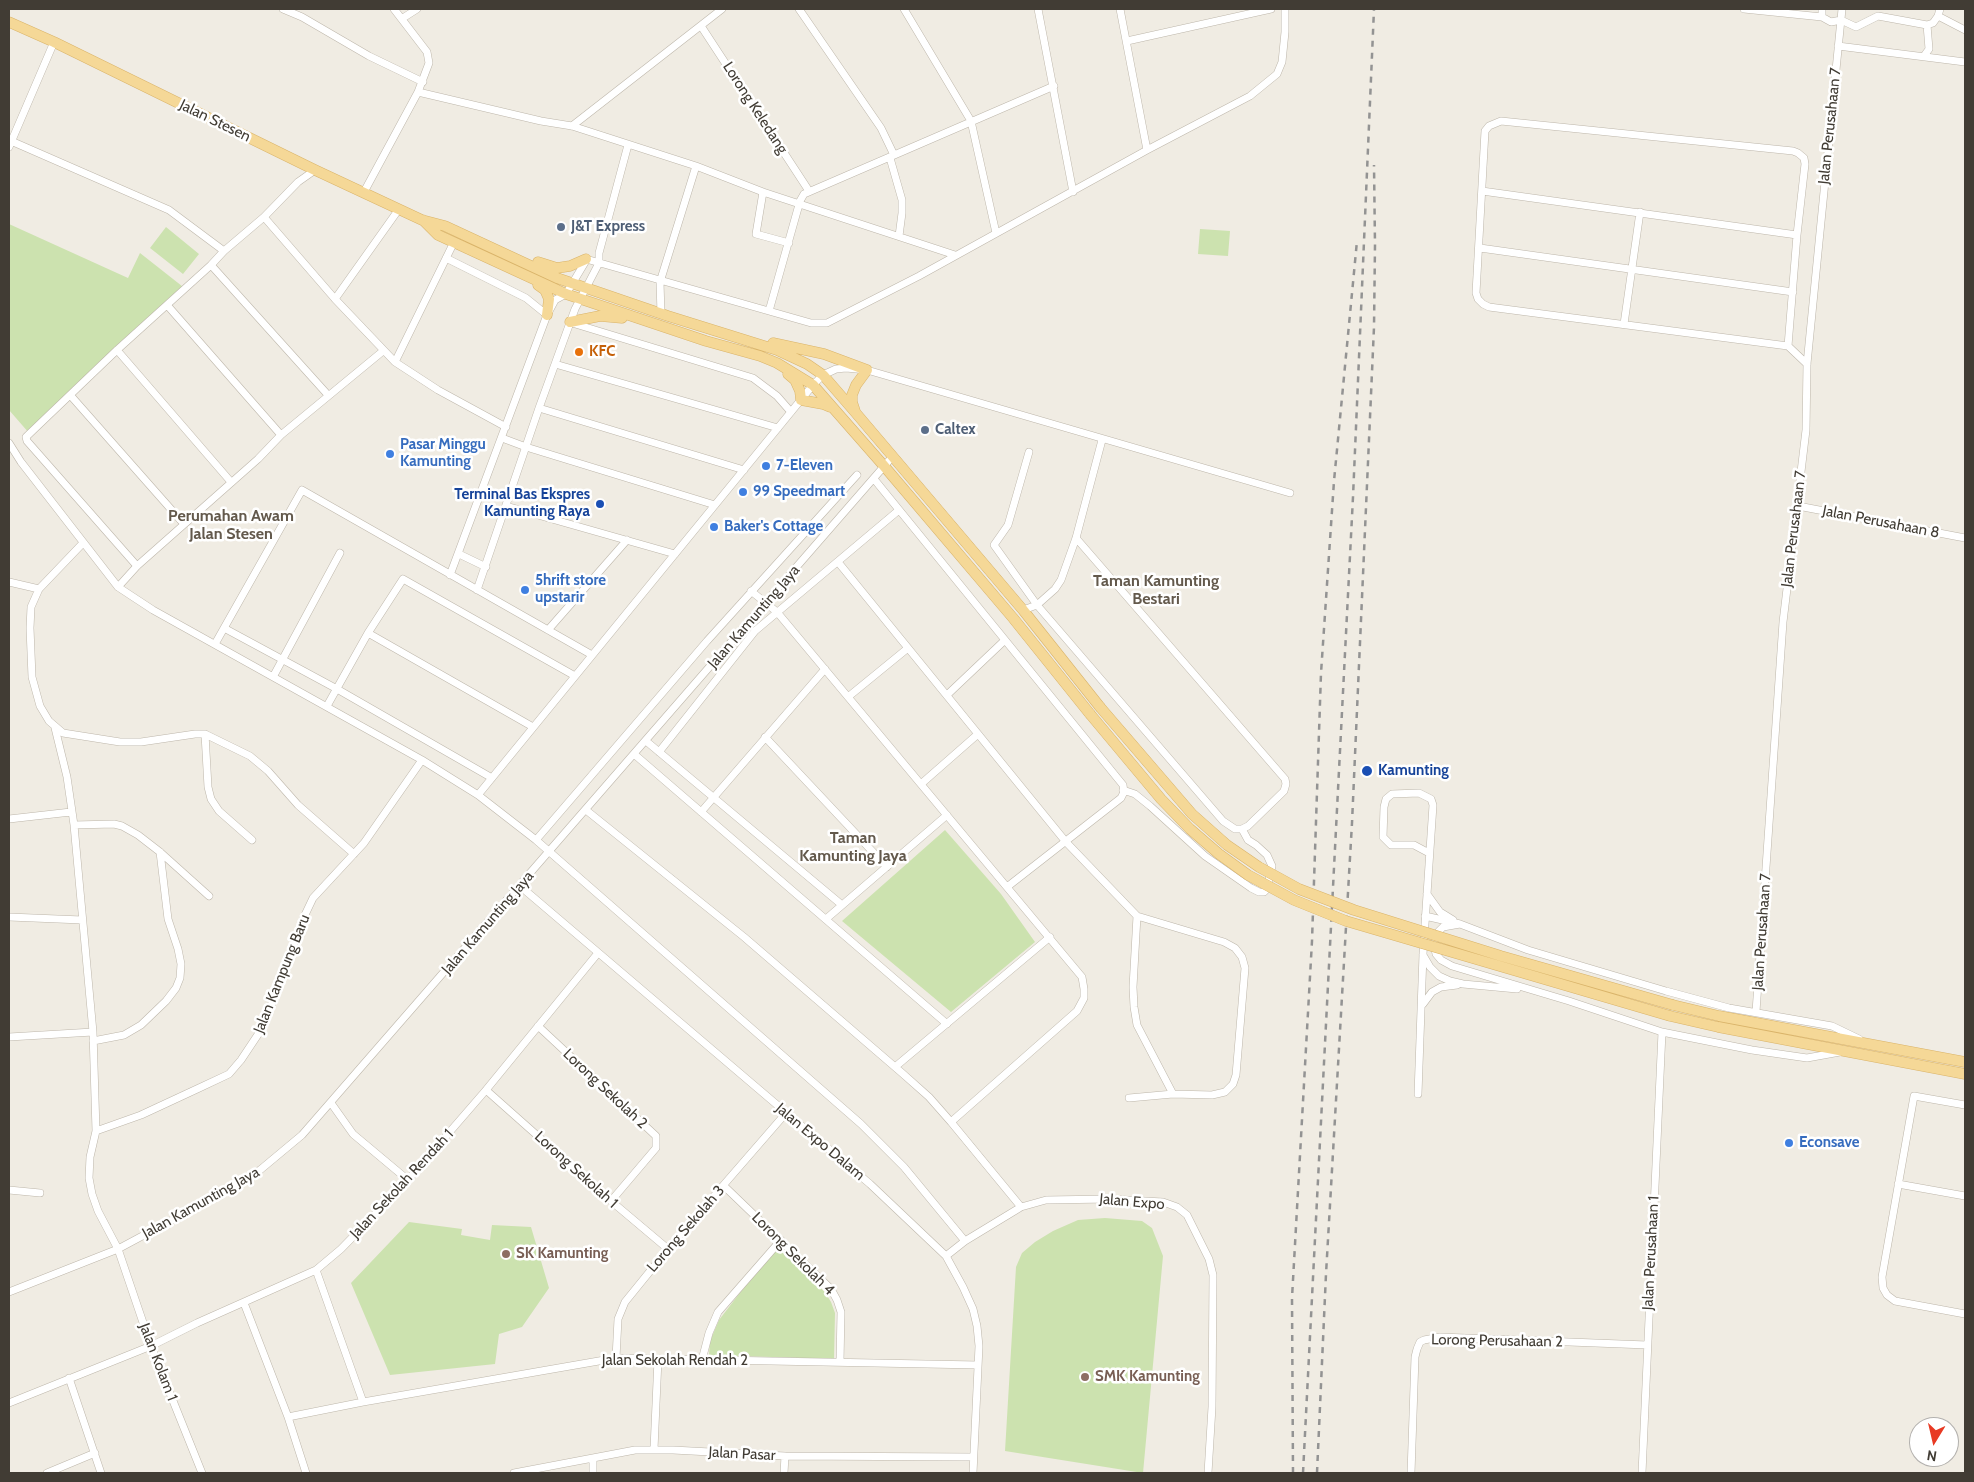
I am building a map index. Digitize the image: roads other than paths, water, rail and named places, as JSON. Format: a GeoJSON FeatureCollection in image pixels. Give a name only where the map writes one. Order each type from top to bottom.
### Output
{"type":"FeatureCollection","features":[{"type":"Feature","properties":{"kind":"main road","name":"Jalan Stesen"},"geometry":{"type":"LineString","coordinates":[[9,22],[422,220]]}},
{"type":"Feature","properties":{"kind":"main road"},"geometry":{"type":"LineString","coordinates":[[422,220],[438,235],[566,294],[676,331],[760,356],[776,363],[812,385],[884,466],[1013,618],[1161,799],[1190,829],[1219,854],[1248,875],[1294,900],[1346,921],[1670,1016],[1718,1027],[1965,1074]]}},
{"type":"Feature","properties":{"kind":"main road"},"geometry":{"type":"LineString","coordinates":[[422,220],[444,226],[557,278],[662,314],[792,355],[823,375],[1023,610],[1100,707],[1192,814],[1227,845],[1258,867],[1299,889],[1354,910],[1501,956],[1673,1004],[1719,1016],[1965,1062]]}},
{"type":"Feature","properties":{"kind":"main road"},"geometry":{"type":"LineString","coordinates":[[489,246],[557,268],[570,266],[586,259]]}},
{"type":"Feature","properties":{"kind":"main road"},"geometry":{"type":"LineString","coordinates":[[528,277],[548,294],[548,315]]}},
{"type":"Feature","properties":{"kind":"main road"},"geometry":{"type":"LineString","coordinates":[[570,322],[592,317],[617,317],[676,331]]}},
{"type":"Feature","properties":{"kind":"main road"},"geometry":{"type":"LineString","coordinates":[[756,343],[778,343],[804,349],[845,361],[867,370],[856,385],[852,395],[855,412]]}},
{"type":"Feature","properties":{"kind":"main road"},"geometry":{"type":"LineString","coordinates":[[776,363],[794,380],[800,391],[801,400],[823,404],[835,410]]}},
{"type":"Feature","properties":{"kind":"street"},"geometry":{"type":"LineString","coordinates":[[283,9],[302,17],[368,56],[423,82]]}},
{"type":"Feature","properties":{"kind":"street"},"geometry":{"type":"LineString","coordinates":[[364,192],[418,92],[429,63],[429,57],[403,18],[394,9]]}},
{"type":"Feature","properties":{"kind":"street"},"geometry":{"type":"LineString","coordinates":[[403,18],[417,9]]}},
{"type":"Feature","properties":{"kind":"street"},"geometry":{"type":"LineString","coordinates":[[572,126],[722,9]]}},
{"type":"Feature","properties":{"kind":"street"},"geometry":{"type":"LineString","coordinates":[[799,9],[881,128],[892,157],[902,200],[899,236]]}},
{"type":"Feature","properties":{"kind":"street"},"geometry":{"type":"LineString","coordinates":[[904,9],[971,121],[996,233]]}},
{"type":"Feature","properties":{"kind":"street"},"geometry":{"type":"LineString","coordinates":[[1038,9],[1073,192]]}},
{"type":"Feature","properties":{"kind":"street"},"geometry":{"type":"LineString","coordinates":[[1120,9],[1147,150]]}},
{"type":"Feature","properties":{"kind":"street"},"geometry":{"type":"LineString","coordinates":[[1127,42],[1271,9]]}},
{"type":"Feature","properties":{"kind":"street"},"geometry":{"type":"LineString","coordinates":[[586,259],[660,282],[811,323],[827,322],[955,256],[1147,150],[1250,96],[1277,74],[1282,62],[1285,9]]}},
{"type":"Feature","properties":{"kind":"street"},"geometry":{"type":"LineString","coordinates":[[1744,9],[1822,13],[1831,22],[1840,20],[1856,27],[1878,16],[1927,25],[1933,23],[1939,13],[1965,30]]}},
{"type":"Feature","properties":{"kind":"street","name":"Jalan Perusahaan 7"},"geometry":{"type":"LineString","coordinates":[[1756,1012],[1787,574],[1798,506],[1806,430],[1807,364],[1842,9]]}},
{"type":"Feature","properties":{"kind":"street"},"geometry":{"type":"LineString","coordinates":[[1924,56],[1929,49],[1927,25]]}},
{"type":"Feature","properties":{"kind":"street","name":"Lorong Keledang"},"geometry":{"type":"LineString","coordinates":[[701,26],[809,191]]}},
{"type":"Feature","properties":{"kind":"street"},"geometry":{"type":"LineString","coordinates":[[54,42],[10,144],[169,210],[224,251]]}},
{"type":"Feature","properties":{"kind":"street"},"geometry":{"type":"LineString","coordinates":[[1838,46],[1965,62]]}},
{"type":"Feature","properties":{"kind":"street"},"geometry":{"type":"LineString","coordinates":[[770,311],[799,204],[801,198],[809,191],[1054,86]]}},
{"type":"Feature","properties":{"kind":"street"},"geometry":{"type":"LineString","coordinates":[[418,92],[541,121],[572,126],[696,166],[763,192],[955,256]]}},
{"type":"Feature","properties":{"kind":"street"},"geometry":{"type":"LineString","coordinates":[[1788,346],[1805,164],[1804,158],[1793,151],[1501,121],[1489,126],[1485,131],[1476,293],[1482,304],[1489,307],[1788,346],[1807,364]]}},
{"type":"Feature","properties":{"kind":"street"},"geometry":{"type":"LineString","coordinates":[[477,590],[570,322],[599,263],[598,253],[628,145]]}},
{"type":"Feature","properties":{"kind":"street"},"geometry":{"type":"LineString","coordinates":[[662,314],[660,282],[696,166]]}},
{"type":"Feature","properties":{"kind":"street"},"geometry":{"type":"LineString","coordinates":[[137,566],[26,440],[28,435],[224,251],[264,217],[298,182],[315,170]]}},
{"type":"Feature","properties":{"kind":"street"},"geometry":{"type":"LineString","coordinates":[[1482,191],[1797,234]]}},
{"type":"Feature","properties":{"kind":"street"},"geometry":{"type":"LineString","coordinates":[[763,192],[756,234],[788,243]]}},
{"type":"Feature","properties":{"kind":"street"},"geometry":{"type":"LineString","coordinates":[[335,299],[399,209]]}},
{"type":"Feature","properties":{"kind":"street"},"geometry":{"type":"LineString","coordinates":[[1624,324],[1640,212]]}},
{"type":"Feature","properties":{"kind":"street"},"geometry":{"type":"LineString","coordinates":[[264,217],[335,299],[395,362],[438,390],[506,427]]}},
{"type":"Feature","properties":{"kind":"street"},"geometry":{"type":"LineString","coordinates":[[395,362],[454,242]]}},
{"type":"Feature","properties":{"kind":"street"},"geometry":{"type":"LineString","coordinates":[[1480,248],[1793,292]]}},
{"type":"Feature","properties":{"kind":"street"},"geometry":{"type":"LineString","coordinates":[[450,575],[548,315],[555,300],[566,294],[586,259],[598,253]]}},
{"type":"Feature","properties":{"kind":"street"},"geometry":{"type":"LineString","coordinates":[[446,258],[526,298],[548,315]]}},
{"type":"Feature","properties":{"kind":"street"},"geometry":{"type":"LineString","coordinates":[[211,265],[328,395]]}},
{"type":"Feature","properties":{"kind":"street"},"geometry":{"type":"LineString","coordinates":[[167,306],[281,435]]}},
{"type":"Feature","properties":{"kind":"street"},"geometry":{"type":"LineString","coordinates":[[570,322],[753,378],[776,396],[791,412]]}},
{"type":"Feature","properties":{"kind":"street"},"geometry":{"type":"LineString","coordinates":[[117,350],[232,482]]}},
{"type":"Feature","properties":{"kind":"street"},"geometry":{"type":"LineString","coordinates":[[118,587],[137,566],[258,459],[281,435],[383,351]]}},
{"type":"Feature","properties":{"kind":"street"},"geometry":{"type":"LineString","coordinates":[[555,364],[778,428]]}},
{"type":"Feature","properties":{"kind":"street"},"geometry":{"type":"LineString","coordinates":[[478,795],[812,385],[823,375],[836,369],[867,370],[1102,440],[1290,493]]}},
{"type":"Feature","properties":{"kind":"street"},"geometry":{"type":"LineString","coordinates":[[71,396],[184,524]]}},
{"type":"Feature","properties":{"kind":"street"},"geometry":{"type":"LineString","coordinates":[[539,408],[744,470]]}},
{"type":"Feature","properties":{"kind":"street"},"geometry":{"type":"LineString","coordinates":[[502,438],[714,505]]}},
{"type":"Feature","properties":{"kind":"street"},"geometry":{"type":"LineString","coordinates":[[1023,610],[1037,605],[1055,589],[1061,580],[1076,538],[1102,440]]}},
{"type":"Feature","properties":{"kind":"street"},"geometry":{"type":"LineString","coordinates":[[9,443],[118,587],[135,599],[422,760],[478,795],[536,840],[861,1124],[904,1167],[965,1241]]}},
{"type":"Feature","properties":{"kind":"street"},"geometry":{"type":"LineString","coordinates":[[1029,452],[1008,525],[994,544],[1037,605],[1223,821],[1235,829],[1242,829],[1248,826],[1284,791],[1285,779],[1076,538]]}},
{"type":"Feature","properties":{"kind":"street","name":"Jalan Kamunting Jaya"},"geometry":{"type":"LineString","coordinates":[[9,1292],[118,1249],[230,1189],[282,1154],[331,1103],[893,456]]}},
{"type":"Feature","properties":{"kind":"street"},"geometry":{"type":"LineString","coordinates":[[536,840],[751,591],[857,475]]}},
{"type":"Feature","properties":{"kind":"street"},"geometry":{"type":"LineString","coordinates":[[874,478],[1123,784],[1121,798],[1007,887]]}},
{"type":"Feature","properties":{"kind":"street"},"geometry":{"type":"LineString","coordinates":[[215,644],[302,490],[592,655]]}},
{"type":"Feature","properties":{"kind":"street"},"geometry":{"type":"LineString","coordinates":[[506,506],[675,554]]}},
{"type":"Feature","properties":{"kind":"street","name":"Jalan Perusahaan 8"},"geometry":{"type":"LineString","coordinates":[[1798,506],[1965,538]]}},
{"type":"Feature","properties":{"kind":"street"},"geometry":{"type":"LineString","coordinates":[[659,752],[755,631],[899,510]]}},
{"type":"Feature","properties":{"kind":"street"},"geometry":{"type":"LineString","coordinates":[[548,630],[627,540]]}},
{"type":"Feature","properties":{"kind":"street"},"geometry":{"type":"LineString","coordinates":[[83,542],[39,589],[34,597],[30,616],[32,677],[40,706],[55,728],[63,733],[72,735],[132,743],[205,734],[250,756],[268,771],[298,805],[354,854]]}},
{"type":"Feature","properties":{"kind":"street"},"geometry":{"type":"LineString","coordinates":[[273,677],[340,553]]}},
{"type":"Feature","properties":{"kind":"street"},"geometry":{"type":"LineString","coordinates":[[459,554],[486,567]]}},
{"type":"Feature","properties":{"kind":"street"},"geometry":{"type":"LineString","coordinates":[[838,562],[1066,842],[1137,916],[1224,942],[1235,948],[1242,957],[1245,968],[1238,1055],[1233,1084],[1225,1092],[1212,1095],[1172,1094],[1129,1098]]}},
{"type":"Feature","properties":{"kind":"street"},"geometry":{"type":"LineString","coordinates":[[327,706],[368,633],[403,579],[575,676]]}},
{"type":"Feature","properties":{"kind":"street"},"geometry":{"type":"LineString","coordinates":[[9,582],[39,589]]}},
{"type":"Feature","properties":{"kind":"street"},"geometry":{"type":"LineString","coordinates":[[751,591],[777,612],[1082,977],[1084,998],[1077,1011],[952,1122]]}},
{"type":"Feature","properties":{"kind":"street"},"geometry":{"type":"LineString","coordinates":[[224,628],[338,688],[492,778]]}},
{"type":"Feature","properties":{"kind":"street"},"geometry":{"type":"LineString","coordinates":[[368,633],[533,728]]}},
{"type":"Feature","properties":{"kind":"street"},"geometry":{"type":"LineString","coordinates":[[947,695],[1005,640]]}},
{"type":"Feature","properties":{"kind":"street"},"geometry":{"type":"LineString","coordinates":[[848,697],[908,648]]}},
{"type":"Feature","properties":{"kind":"street"},"geometry":{"type":"LineString","coordinates":[[701,812],[824,669]]}},
{"type":"Feature","properties":{"kind":"street","name":"Jalan Kolam 1"},"geometry":{"type":"LineString","coordinates":[[55,728],[67,777],[74,825],[93,1032],[96,1131],[90,1156],[89,1178],[92,1194],[98,1211],[118,1249],[151,1346],[202,1473]]}},
{"type":"Feature","properties":{"kind":"street"},"geometry":{"type":"LineString","coordinates":[[205,734],[208,787],[211,799],[219,811],[252,840]]}},
{"type":"Feature","properties":{"kind":"street"},"geometry":{"type":"LineString","coordinates":[[921,784],[978,734]]}},
{"type":"Feature","properties":{"kind":"street"},"geometry":{"type":"LineString","coordinates":[[765,738],[887,867]]}},
{"type":"Feature","properties":{"kind":"street"},"geometry":{"type":"LineString","coordinates":[[646,741],[842,905]]}},
{"type":"Feature","properties":{"kind":"street"},"geometry":{"type":"LineString","coordinates":[[634,754],[947,1024]]}},
{"type":"Feature","properties":{"kind":"street","name":"Jalan Kampung Baru"},"geometry":{"type":"LineString","coordinates":[[96,1131],[141,1115],[228,1074],[252,1046],[263,1027],[302,919],[313,898],[354,854],[383,817],[422,760]]}},
{"type":"Feature","properties":{"kind":"street"},"geometry":{"type":"LineString","coordinates":[[1123,790],[1135,794],[1150,806],[1205,856],[1250,888],[1264,892],[1267,889],[1272,866],[1267,855],[1248,840],[1242,829]]}},
{"type":"Feature","properties":{"kind":"street"},"geometry":{"type":"LineString","coordinates":[[1418,1094],[1422,954],[1433,805],[1431,799],[1418,793],[1392,794],[1386,799],[1384,807],[1384,838],[1391,845],[1414,845],[1429,852]]}},
{"type":"Feature","properties":{"kind":"street"},"geometry":{"type":"LineString","coordinates":[[586,810],[744,937],[929,1097],[952,1122],[1021,1207]]}},
{"type":"Feature","properties":{"kind":"street"},"geometry":{"type":"LineString","coordinates":[[9,819],[71,812]]}},
{"type":"Feature","properties":{"kind":"street"},"geometry":{"type":"LineString","coordinates":[[826,919],[947,815]]}},
{"type":"Feature","properties":{"kind":"street"},"geometry":{"type":"LineString","coordinates":[[74,825],[114,824],[122,826],[138,835],[160,852],[209,896]]}},
{"type":"Feature","properties":{"kind":"street"},"geometry":{"type":"LineString","coordinates":[[93,1041],[124,1035],[141,1025],[166,1001],[176,988],[180,978],[178,949],[168,919],[160,852]]}},
{"type":"Feature","properties":{"kind":"street","name":"Jalan Expo Dalam"},"geometry":{"type":"LineString","coordinates":[[520,886],[870,1184],[946,1256],[973,1309],[977,1326],[978,1365],[973,1473]]}},
{"type":"Feature","properties":{"kind":"street"},"geometry":{"type":"LineString","coordinates":[[1427,894],[1440,912],[1460,924]]}},
{"type":"Feature","properties":{"kind":"street"},"geometry":{"type":"LineString","coordinates":[[1137,916],[1133,987],[1137,1026],[1172,1094]]}},
{"type":"Feature","properties":{"kind":"street"},"geometry":{"type":"LineString","coordinates":[[1425,916],[1460,924],[1537,953],[1666,991],[1729,1008],[1832,1026],[1866,1043]]}},
{"type":"Feature","properties":{"kind":"street"},"geometry":{"type":"LineString","coordinates":[[9,917],[82,920]]}},
{"type":"Feature","properties":{"kind":"street"},"geometry":{"type":"LineString","coordinates":[[1460,924],[1443,927],[1439,931],[1434,944],[1436,954],[1441,960],[1452,966],[1662,1032],[1752,1050],[1807,1058],[1845,1051]]}},
{"type":"Feature","properties":{"kind":"street"},"geometry":{"type":"LineString","coordinates":[[895,1067],[1050,937]]}},
{"type":"Feature","properties":{"kind":"street","name":"Jalan Sekolah Rendah 1"},"geometry":{"type":"LineString","coordinates":[[9,1403],[151,1346],[197,1323],[316,1270],[341,1249],[408,1180],[486,1090],[598,953]]}},
{"type":"Feature","properties":{"kind":"street"},"geometry":{"type":"LineString","coordinates":[[1422,954],[1430,967],[1439,976],[1462,984]]}},
{"type":"Feature","properties":{"kind":"street"},"geometry":{"type":"LineString","coordinates":[[1422,1006],[1432,992],[1441,987],[1462,984],[1533,990]]}},
{"type":"Feature","properties":{"kind":"street","name":"Lorong Sekolah 2"},"geometry":{"type":"LineString","coordinates":[[538,1026],[656,1136],[656,1148],[610,1202]]}},
{"type":"Feature","properties":{"kind":"street"},"geometry":{"type":"LineString","coordinates":[[9,1036],[93,1032]]}},
{"type":"Feature","properties":{"kind":"street","name":"Jalan Perusahaan 1"},"geometry":{"type":"LineString","coordinates":[[1642,1473],[1662,1032]]}},
{"type":"Feature","properties":{"kind":"street","name":"Lorong Sekolah 1"},"geometry":{"type":"LineString","coordinates":[[486,1090],[610,1202],[668,1249]]}},
{"type":"Feature","properties":{"kind":"street"},"geometry":{"type":"LineString","coordinates":[[1965,1105],[1914,1096],[1883,1266],[1883,1288],[1886,1295],[1894,1301],[1965,1314]]}},
{"type":"Feature","properties":{"kind":"street"},"geometry":{"type":"LineString","coordinates":[[331,1103],[353,1134],[408,1180]]}},
{"type":"Feature","properties":{"kind":"street","name":"Lorong Sekolah 3"},"geometry":{"type":"LineString","coordinates":[[616,1358],[618,1319],[625,1302],[668,1249],[786,1113]]}},
{"type":"Feature","properties":{"kind":"street"},"geometry":{"type":"LineString","coordinates":[[1898,1184],[1965,1196]]}},
{"type":"Feature","properties":{"kind":"street","name":"Lorong Sekolah 4"},"geometry":{"type":"LineString","coordinates":[[724,1186],[831,1289],[838,1300],[841,1312],[840,1362]]}},
{"type":"Feature","properties":{"kind":"street"},"geometry":{"type":"LineString","coordinates":[[9,1190],[40,1193]]}},
{"type":"Feature","properties":{"kind":"street","name":"Jalan Expo"},"geometry":{"type":"LineString","coordinates":[[946,1256],[965,1241],[1021,1207],[1046,1200],[1109,1199],[1163,1202],[1177,1207],[1187,1215],[1209,1259],[1213,1275],[1212,1407],[1208,1473]]}},
{"type":"Feature","properties":{"kind":"street"},"geometry":{"type":"LineString","coordinates":[[702,1360],[709,1334],[718,1312],[781,1240]]}},
{"type":"Feature","properties":{"kind":"street"},"geometry":{"type":"LineString","coordinates":[[316,1270],[363,1402]]}},
{"type":"Feature","properties":{"kind":"street"},"geometry":{"type":"LineString","coordinates":[[244,1302],[288,1417],[306,1473]]}},
{"type":"Feature","properties":{"kind":"street","name":"Lorong Perusahaan 2"},"geometry":{"type":"LineString","coordinates":[[1411,1473],[1415,1357],[1420,1342],[1440,1337],[1647,1345]]}},
{"type":"Feature","properties":{"kind":"street","name":"Jalan Sekolah Rendah 2"},"geometry":{"type":"LineString","coordinates":[[288,1417],[616,1358],[978,1365]]}},
{"type":"Feature","properties":{"kind":"street"},"geometry":{"type":"LineString","coordinates":[[654,1449],[658,1359]]}},
{"type":"Feature","properties":{"kind":"street"},"geometry":{"type":"LineString","coordinates":[[69,1378],[101,1473]]}},
{"type":"Feature","properties":{"kind":"street","name":"Jalan Pasar"},"geometry":{"type":"LineString","coordinates":[[514,1473],[635,1450],[654,1449],[785,1456],[973,1457]]}},
{"type":"Feature","properties":{"kind":"street"},"geometry":{"type":"LineString","coordinates":[[47,1473],[95,1454]]}},
{"type":"Feature","properties":{"kind":"street"},"geometry":{"type":"LineString","coordinates":[[784,1473],[785,1456]]}},
{"type":"Feature","properties":{"kind":"street"},"geometry":{"type":"LineString","coordinates":[[593,1458],[593,1473]]}},
{"type":"Feature","properties":{"kind":"railway"},"geometry":{"type":"LineString","coordinates":[[1303,1473],[1353,497],[1374,9]]}},
{"type":"Feature","properties":{"kind":"railway"},"geometry":{"type":"LineString","coordinates":[[1317,1473],[1326,1274],[1352,823],[1374,327],[1374,165]]}},
{"type":"Feature","properties":{"kind":"railway"},"geometry":{"type":"LineString","coordinates":[[1293,1473],[1292,1298],[1312,941],[1321,673],[1334,481],[1357,241]]}},
{"type":"Feature","properties":{"kind":"place","name":"J&T Express"},"geometry":{"type":"Point","coordinates":[561,227]}},
{"type":"Feature","properties":{"kind":"place","name":"KFC"},"geometry":{"type":"Point","coordinates":[579,352]}},
{"type":"Feature","properties":{"kind":"place","name":"Caltex"},"geometry":{"type":"Point","coordinates":[925,430]}},
{"type":"Feature","properties":{"kind":"place","name":"Pasar Minggu Kamunting"},"geometry":{"type":"Point","coordinates":[390,454]}},
{"type":"Feature","properties":{"kind":"place","name":"7-Eleven"},"geometry":{"type":"Point","coordinates":[766,466]}},
{"type":"Feature","properties":{"kind":"place","name":"99 Speedmart"},"geometry":{"type":"Point","coordinates":[743,492]}},
{"type":"Feature","properties":{"kind":"place","name":"Terminal Bas Ekspres Kamunting Raya"},"geometry":{"type":"Point","coordinates":[600,504]}},
{"type":"Feature","properties":{"kind":"place","name":"Baker's Cottage"},"geometry":{"type":"Point","coordinates":[714,527]}},
{"type":"Feature","properties":{"kind":"place","name":"5hrift store upstarir"},"geometry":{"type":"Point","coordinates":[525,590]}},
{"type":"Feature","properties":{"kind":"place","name":"Kamunting"},"geometry":{"type":"Point","coordinates":[1367,771]}},
{"type":"Feature","properties":{"kind":"place","name":"Econsave"},"geometry":{"type":"Point","coordinates":[1789,1143]}},
{"type":"Feature","properties":{"kind":"place","name":"SK Kamunting"},"geometry":{"type":"Point","coordinates":[506,1254]}},
{"type":"Feature","properties":{"kind":"place","name":"SMK Kamunting"},"geometry":{"type":"Point","coordinates":[1085,1377]}},
{"type":"Feature","properties":{"kind":"district","name":"Perumahan Awam Jalan Stesen"},"geometry":{"type":"Point","coordinates":[231,525]}},
{"type":"Feature","properties":{"kind":"district","name":"Taman Kamunting Bestari"},"geometry":{"type":"Point","coordinates":[1156,590]}},
{"type":"Feature","properties":{"kind":"district","name":"Taman Kamunting Jaya"},"geometry":{"type":"Point","coordinates":[853,847]}}]}
